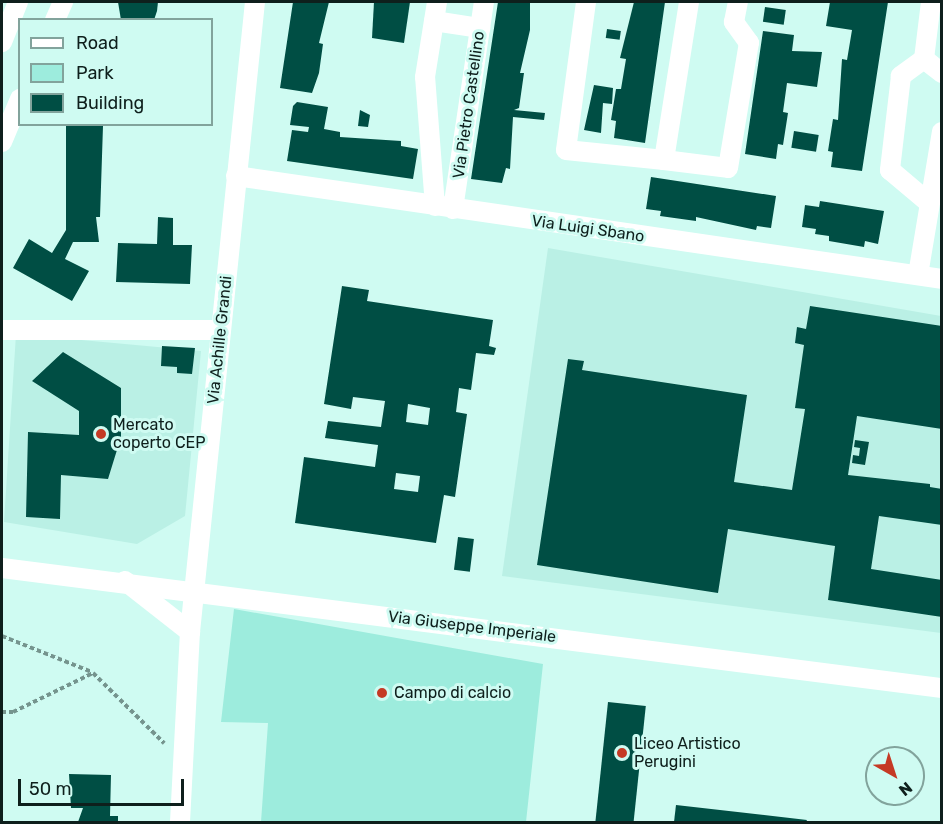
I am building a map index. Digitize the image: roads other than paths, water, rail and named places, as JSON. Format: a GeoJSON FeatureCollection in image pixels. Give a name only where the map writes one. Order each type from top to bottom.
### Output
{"type":"FeatureCollection","features":[{"type":"Feature","properties":{"kind":"street"},"geometry":{"type":"LineString","coordinates":[[2,42],[18,2]]}},
{"type":"Feature","properties":{"kind":"street"},"geometry":{"type":"LineString","coordinates":[[56,18],[63,2]]}},
{"type":"Feature","properties":{"kind":"street","name":"Via Achille Grandi"},"geometry":{"type":"LineString","coordinates":[[180,822],[190,632],[255,2]]}},
{"type":"Feature","properties":{"kind":"street","name":"Via Pietro Castellino"},"geometry":{"type":"LineString","coordinates":[[444,208],[484,2]]}},
{"type":"Feature","properties":{"kind":"street"},"geometry":{"type":"LineString","coordinates":[[586,2],[566,150],[728,168],[749,43],[734,22],[738,2]]}},
{"type":"Feature","properties":{"kind":"street"},"geometry":{"type":"LineString","coordinates":[[664,160],[689,2]]}},
{"type":"Feature","properties":{"kind":"street"},"geometry":{"type":"LineString","coordinates":[[929,203],[890,170],[901,76],[924,59],[931,2]]}},
{"type":"Feature","properties":{"kind":"street"},"geometry":{"type":"LineString","coordinates":[[436,11],[480,28]]}},
{"type":"Feature","properties":{"kind":"street","name":"Via Pietro Castellino"},"geometry":{"type":"LineString","coordinates":[[436,11],[425,77],[444,208]]}},
{"type":"Feature","properties":{"kind":"street"},"geometry":{"type":"LineString","coordinates":[[924,59],[942,73]]}},
{"type":"Feature","properties":{"kind":"street"},"geometry":{"type":"LineString","coordinates":[[2,142],[18,104]]}},
{"type":"Feature","properties":{"kind":"street"},"geometry":{"type":"LineString","coordinates":[[918,275],[942,132]]}},
{"type":"Feature","properties":{"kind":"street","name":"Via Luigi Sbano"},"geometry":{"type":"LineString","coordinates":[[236,176],[942,279]]}},
{"type":"Feature","properties":{"kind":"street"},"geometry":{"type":"LineString","coordinates":[[2,330],[221,330]]}},
{"type":"Feature","properties":{"kind":"street","name":"Via Giuseppe Imperiale"},"geometry":{"type":"LineString","coordinates":[[2,568],[196,590],[942,688]]}},
{"type":"Feature","properties":{"kind":"street"},"geometry":{"type":"LineString","coordinates":[[124,582],[190,632]]}},
{"type":"Feature","properties":{"kind":"place","name":"Mercato coperto CEP"},"geometry":{"type":"Point","coordinates":[101,434]}},
{"type":"Feature","properties":{"kind":"place","name":"Campo di calcio"},"geometry":{"type":"Point","coordinates":[382,693]}},
{"type":"Feature","properties":{"kind":"place","name":"Liceo Artistico Perugini"},"geometry":{"type":"Point","coordinates":[622,753]}}]}
